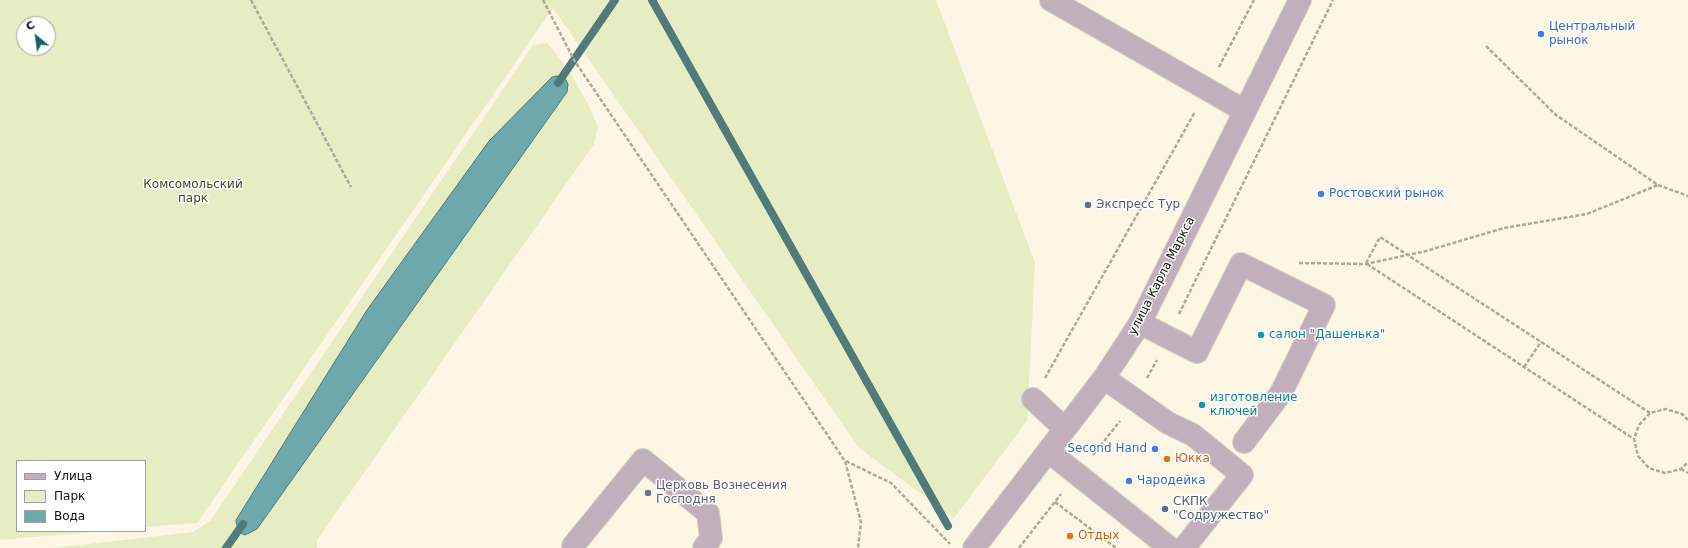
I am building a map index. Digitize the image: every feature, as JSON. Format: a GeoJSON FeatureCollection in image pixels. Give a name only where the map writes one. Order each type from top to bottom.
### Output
{"type":"FeatureCollection","features":[{"type":"Feature","properties":{"kind":"street"},"geometry":{"type":"LineString","coordinates":[[1051,0],[1245,111]]}},
{"type":"Feature","properties":{"kind":"street","name":"улица Карла Маркса"},"geometry":{"type":"LineString","coordinates":[[974,548],[1104,378],[1140,324],[1300,0]]}},
{"type":"Feature","properties":{"kind":"street"},"geometry":{"type":"LineString","coordinates":[[1140,324],[1197,352],[1241,264],[1324,305],[1281,393],[1244,442]]}},
{"type":"Feature","properties":{"kind":"street"},"geometry":{"type":"LineString","coordinates":[[1104,378],[1168,423],[1193,436],[1242,475],[1184,548]]}},
{"type":"Feature","properties":{"kind":"street"},"geometry":{"type":"LineString","coordinates":[[1033,399],[1065,429]]}},
{"type":"Feature","properties":{"kind":"street"},"geometry":{"type":"LineString","coordinates":[[1048,451],[1170,548]]}},
{"type":"Feature","properties":{"kind":"street"},"geometry":{"type":"LineString","coordinates":[[575,548],[573,546],[643,460],[708,513],[711,538],[704,548]]}},
{"type":"Feature","properties":{"kind":"path"},"geometry":{"type":"LineString","coordinates":[[252,0],[351,187]]}},
{"type":"Feature","properties":{"kind":"path"},"geometry":{"type":"LineString","coordinates":[[543,0],[574,60],[845,461],[861,522],[858,548]]}},
{"type":"Feature","properties":{"kind":"path"},"geometry":{"type":"LineString","coordinates":[[1033,399],[1208,89],[1254,0]]}},
{"type":"Feature","properties":{"kind":"path"},"geometry":{"type":"LineString","coordinates":[[1486,46],[1556,115],[1658,185],[1688,196]]}},
{"type":"Feature","properties":{"kind":"path"},"geometry":{"type":"LineString","coordinates":[[1366,264],[1407,255],[1504,228],[1587,214],[1658,185]]}},
{"type":"Feature","properties":{"kind":"path"},"geometry":{"type":"LineString","coordinates":[[1366,264],[1380,237],[1650,414]]}},
{"type":"Feature","properties":{"kind":"path"},"geometry":{"type":"LineString","coordinates":[[1366,264],[1634,439]]}},
{"type":"Feature","properties":{"kind":"path"},"geometry":{"type":"LineString","coordinates":[[1524,367],[1541,342]]}},
{"type":"Feature","properties":{"kind":"path"},"geometry":{"type":"LineString","coordinates":[[1688,420],[1682,414],[1666,409],[1650,414],[1639,425],[1634,439],[1638,456],[1649,468],[1665,473],[1681,469],[1688,462]]}},
{"type":"Feature","properties":{"kind":"path"},"geometry":{"type":"LineString","coordinates":[[845,461],[890,483],[953,548]]}},
{"type":"Feature","properties":{"kind":"path"},"geometry":{"type":"LineString","coordinates":[[1681,469],[1688,473]]}},
{"type":"Feature","properties":{"kind":"path"},"geometry":{"type":"LineString","coordinates":[[1055,502],[1116,548]]}},
{"type":"Feature","properties":{"kind":"green space","name":"Комсомольский парк"},"geometry":{"type":"Polygon","coordinates":[[[0,0],[936,0],[1035,263],[1027,421],[954,518],[859,448],[553,8],[197,523],[146,527],[146,460],[16,460],[16,532],[92,532],[0,540],[0,0]]]}},
{"type":"Feature","properties":{"kind":"green space"},"geometry":{"type":"Polygon","coordinates":[[[547,43],[568,69],[589,106],[598,127],[594,144],[317,540],[317,548],[54,548],[193,532],[211,520],[533,45],[547,43]]]}},
{"type":"Feature","properties":{"kind":"water"},"geometry":{"type":"Polygon","coordinates":[[[563,75],[568,84],[567,92],[257,529],[245,535],[238,532],[236,520],[367,310],[489,141],[552,77],[563,75]]]}},
{"type":"Feature","properties":{"kind":"waterway"},"geometry":{"type":"LineString","coordinates":[[558,83],[615,0]]}},
{"type":"Feature","properties":{"kind":"waterway"},"geometry":{"type":"LineString","coordinates":[[652,0],[948,526]]}},
{"type":"Feature","properties":{"kind":"waterway"},"geometry":{"type":"LineString","coordinates":[[226,548],[243,524]]}},
{"type":"Feature","properties":{"kind":"place","name":"Центральный рынок"},"geometry":{"type":"Point","coordinates":[1541,34]}},
{"type":"Feature","properties":{"kind":"place","name":"Ростовский рынок"},"geometry":{"type":"Point","coordinates":[1321,194]}},
{"type":"Feature","properties":{"kind":"place","name":"Экспресс Тур"},"geometry":{"type":"Point","coordinates":[1088,205]}},
{"type":"Feature","properties":{"kind":"place","name":"салон \"Дашенька\""},"geometry":{"type":"Point","coordinates":[1261,335]}},
{"type":"Feature","properties":{"kind":"place","name":"изготовление ключей"},"geometry":{"type":"Point","coordinates":[1202,405]}},
{"type":"Feature","properties":{"kind":"place","name":"Second Hand"},"geometry":{"type":"Point","coordinates":[1155,449]}},
{"type":"Feature","properties":{"kind":"place","name":"Юкка"},"geometry":{"type":"Point","coordinates":[1167,459]}},
{"type":"Feature","properties":{"kind":"place","name":"Чародейка"},"geometry":{"type":"Point","coordinates":[1129,481]}},
{"type":"Feature","properties":{"kind":"place","name":"Церковь Вознесения Господня"},"geometry":{"type":"Point","coordinates":[648,493]}},
{"type":"Feature","properties":{"kind":"place","name":"СКПК \"Содружество\""},"geometry":{"type":"Point","coordinates":[1165,509]}},
{"type":"Feature","properties":{"kind":"place","name":"Отдых"},"geometry":{"type":"Point","coordinates":[1070,536]}}]}
